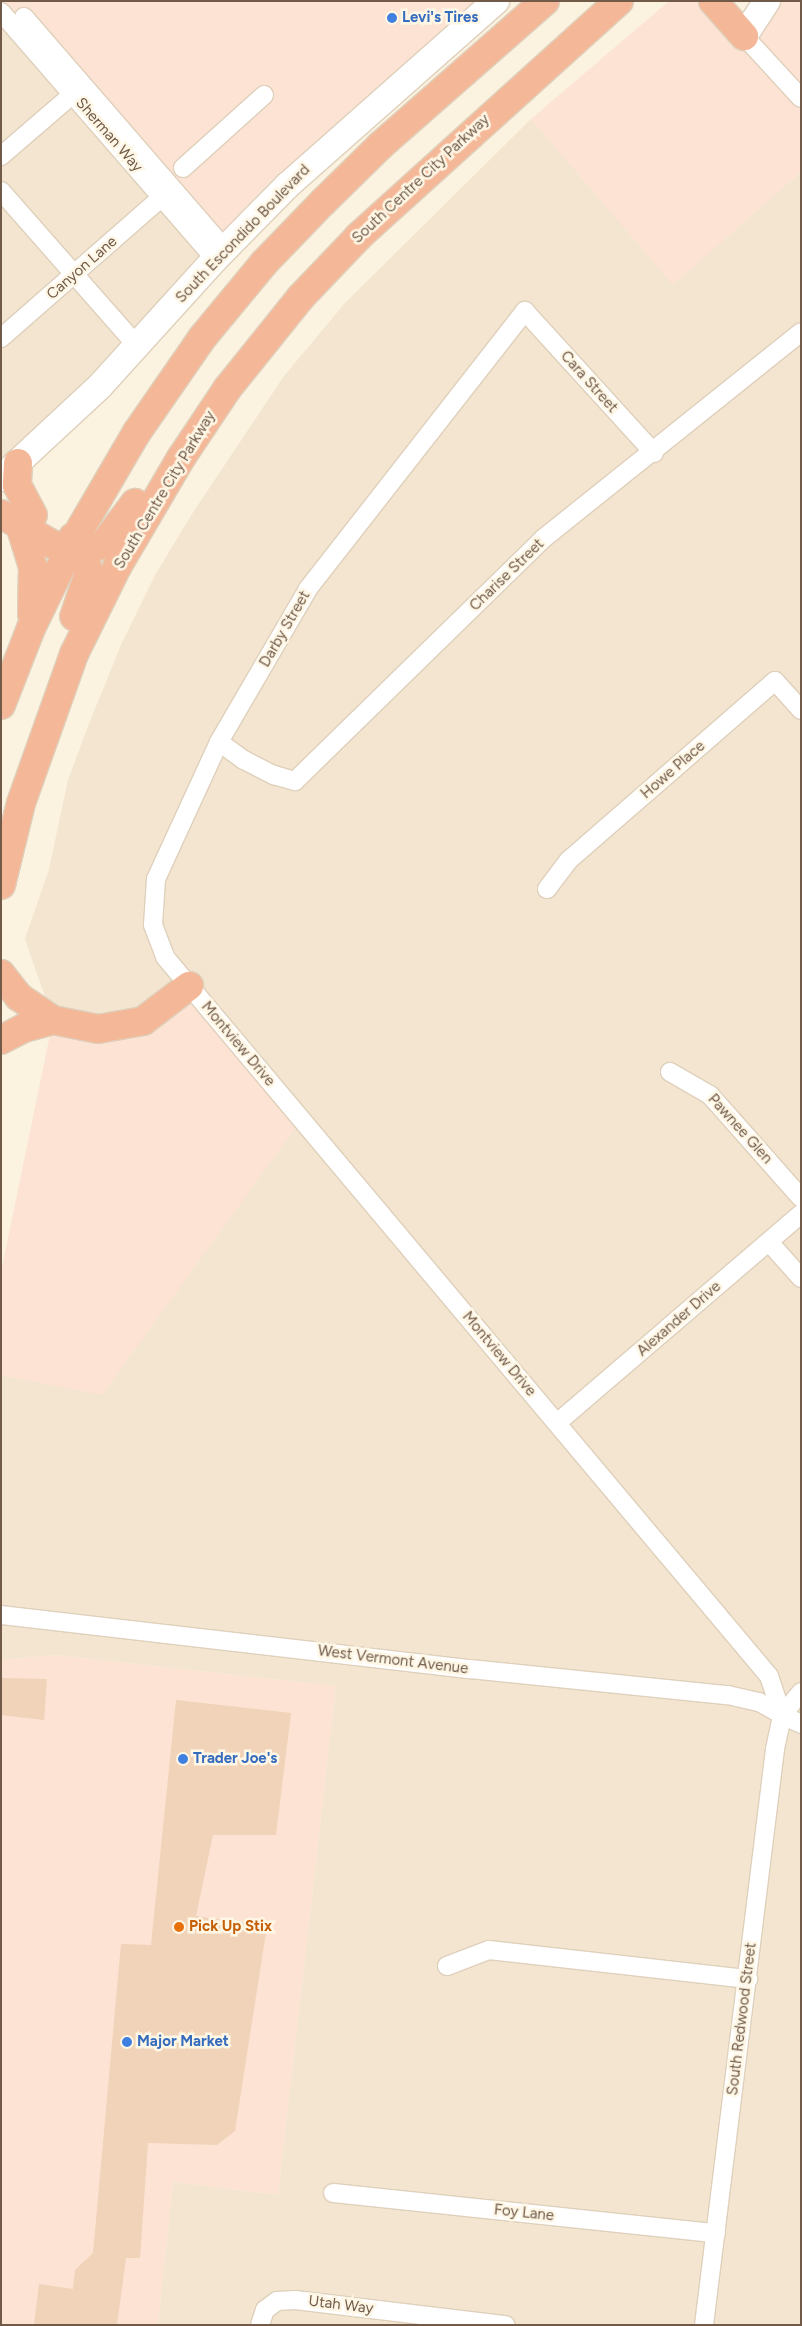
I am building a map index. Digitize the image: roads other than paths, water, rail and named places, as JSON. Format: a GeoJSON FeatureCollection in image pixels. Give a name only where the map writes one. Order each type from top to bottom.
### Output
{"type":"FeatureCollection","features":[{"type":"Feature","properties":{"kind":"highway"},"geometry":{"type":"LineString","coordinates":[[1,705],[31,628],[168,384],[264,264],[381,146],[545,1]]}},
{"type":"Feature","properties":{"kind":"highway"},"geometry":{"type":"LineString","coordinates":[[572,42],[598,1]]}},
{"type":"Feature","properties":{"kind":"highway","name":"South Centre City Parkway"},"geometry":{"type":"LineString","coordinates":[[1,885],[21,803],[63,681],[117,567],[181,458],[227,390],[301,297],[359,236],[619,1]]}},
{"type":"Feature","properties":{"kind":"highway"},"geometry":{"type":"LineString","coordinates":[[713,1],[744,36]]}},
{"type":"Feature","properties":{"kind":"highway"},"geometry":{"type":"LineString","coordinates":[[727,1],[744,36]]}},
{"type":"Feature","properties":{"kind":"highway"},"geometry":{"type":"LineString","coordinates":[[11,515],[75,547],[103,545],[111,539],[180,438],[227,390]]}},
{"type":"Feature","properties":{"kind":"highway"},"geometry":{"type":"LineString","coordinates":[[10,470],[17,484],[11,515],[33,566],[31,628]]}},
{"type":"Feature","properties":{"kind":"highway"},"geometry":{"type":"LineString","coordinates":[[63,681],[56,661],[88,585],[90,573],[75,547]]}},
{"type":"Feature","properties":{"kind":"highway"},"geometry":{"type":"LineString","coordinates":[[1,974],[19,997],[54,1020],[98,1029],[131,1025],[157,1013],[189,986]]}},
{"type":"Feature","properties":{"kind":"highway"},"geometry":{"type":"LineString","coordinates":[[1,1040],[24,1028],[54,1020]]}},
{"type":"Feature","properties":{"kind":"street","name":"South Escondido Boulevard"},"geometry":{"type":"LineString","coordinates":[[10,470],[138,347],[220,254],[328,148],[496,1]]}},
{"type":"Feature","properties":{"kind":"street"},"geometry":{"type":"LineString","coordinates":[[767,1],[744,36],[801,98]]}},
{"type":"Feature","properties":{"kind":"street","name":"Sherman Way"},"geometry":{"type":"LineString","coordinates":[[1,12],[162,197],[220,254]]}},
{"type":"Feature","properties":{"kind":"street"},"geometry":{"type":"LineString","coordinates":[[24,17],[220,254]]}},
{"type":"Feature","properties":{"kind":"street"},"geometry":{"type":"LineString","coordinates":[[1,156],[73,94]]}},
{"type":"Feature","properties":{"kind":"street"},"geometry":{"type":"LineString","coordinates":[[182,168],[264,95]]}},
{"type":"Feature","properties":{"kind":"street"},"geometry":{"type":"LineString","coordinates":[[1,191],[138,347]]}},
{"type":"Feature","properties":{"kind":"street","name":"Canyon Lane"},"geometry":{"type":"LineString","coordinates":[[1,338],[162,197]]}},
{"type":"Feature","properties":{"kind":"street","name":"Cara Street"},"geometry":{"type":"LineString","coordinates":[[525,311],[654,452]]}},
{"type":"Feature","properties":{"kind":"street","name":"Darby Street"},"geometry":{"type":"LineString","coordinates":[[189,986],[165,958],[153,925],[156,879],[219,742],[308,589],[525,311]]}},
{"type":"Feature","properties":{"kind":"street","name":"Charise Street"},"geometry":{"type":"LineString","coordinates":[[219,742],[244,760],[274,775],[295,780],[544,538],[654,452],[801,332]]}},
{"type":"Feature","properties":{"kind":"street","name":"Howe Place"},"geometry":{"type":"LineString","coordinates":[[548,890],[569,860],[775,681],[801,710]]}},
{"type":"Feature","properties":{"kind":"street","name":"Montview Drive"},"geometry":{"type":"LineString","coordinates":[[189,986],[557,1423],[645,1532],[770,1676],[782,1714]]}},
{"type":"Feature","properties":{"kind":"street","name":"Pawnee Glen"},"geometry":{"type":"LineString","coordinates":[[670,1072],[710,1094],[801,1198]]}},
{"type":"Feature","properties":{"kind":"street","name":"Alexander Drive"},"geometry":{"type":"LineString","coordinates":[[557,1423],[801,1214]]}},
{"type":"Feature","properties":{"kind":"street"},"geometry":{"type":"LineString","coordinates":[[769,1242],[801,1278]]}},
{"type":"Feature","properties":{"kind":"street","name":"West Vermont Avenue"},"geometry":{"type":"LineString","coordinates":[[1,1615],[470,1670],[728,1695],[759,1702],[782,1714]]}},
{"type":"Feature","properties":{"kind":"street"},"geometry":{"type":"LineString","coordinates":[[801,1692],[782,1714],[801,1724]]}},
{"type":"Feature","properties":{"kind":"street","name":"South Redwood Street"},"geometry":{"type":"LineString","coordinates":[[704,2325],[775,1749],[782,1714]]}},
{"type":"Feature","properties":{"kind":"street"},"geometry":{"type":"LineString","coordinates":[[447,1966],[489,1950],[748,1979]]}},
{"type":"Feature","properties":{"kind":"street","name":"Foy Lane"},"geometry":{"type":"LineString","coordinates":[[333,2193],[716,2233]]}},
{"type":"Feature","properties":{"kind":"street","name":"Utah Way"},"geometry":{"type":"LineString","coordinates":[[260,2325],[266,2310],[276,2300],[295,2300],[506,2325]]}},
{"type":"Feature","properties":{"kind":"place","name":"Levi's Tires"},"geometry":{"type":"Point","coordinates":[392,18]}},
{"type":"Feature","properties":{"kind":"place","name":"Trader Joe's"},"geometry":{"type":"Point","coordinates":[183,1759]}},
{"type":"Feature","properties":{"kind":"place","name":"Pick Up Stix"},"geometry":{"type":"Point","coordinates":[179,1927]}},
{"type":"Feature","properties":{"kind":"place","name":"Major Market"},"geometry":{"type":"Point","coordinates":[127,2042]}}]}
